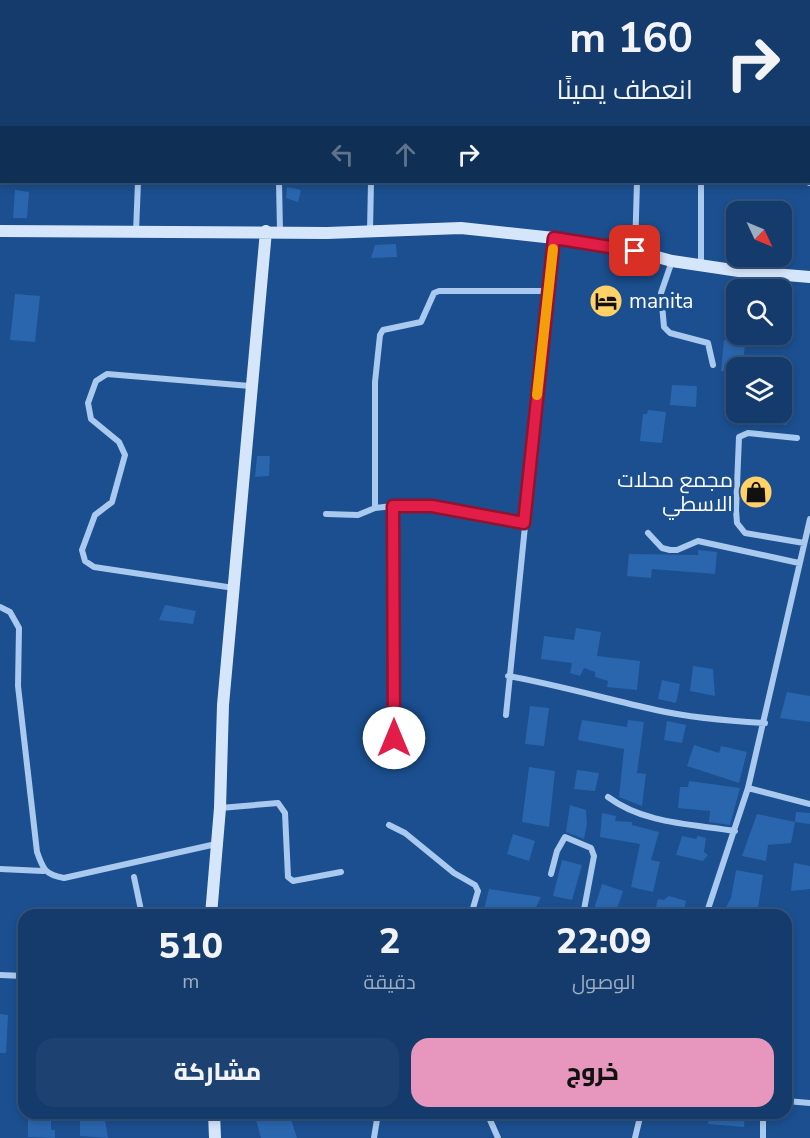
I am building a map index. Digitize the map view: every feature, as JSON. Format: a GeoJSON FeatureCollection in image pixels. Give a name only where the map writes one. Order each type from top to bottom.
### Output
{"type":"FeatureCollection","features":[{"type":"Feature","properties":{"kind":"street"},"geometry":{"type":"LineString","coordinates":[[136,233],[138,183]]}},
{"type":"Feature","properties":{"kind":"street"},"geometry":{"type":"LineString","coordinates":[[279,183],[280,231]]}},
{"type":"Feature","properties":{"kind":"street"},"geometry":{"type":"LineString","coordinates":[[370,230],[371,183]]}},
{"type":"Feature","properties":{"kind":"street"},"geometry":{"type":"LineString","coordinates":[[635,251],[637,183]]}},
{"type":"Feature","properties":{"kind":"street"},"geometry":{"type":"LineString","coordinates":[[701,183],[701,265]]}},
{"type":"Feature","properties":{"kind":"street"},"geometry":{"type":"LineString","coordinates":[[0,231],[327,233],[461,228],[554,238],[635,251],[672,261],[810,277]]}},
{"type":"Feature","properties":{"kind":"street"},"geometry":{"type":"LineString","coordinates":[[212,909],[220,808],[223,705],[235,588],[250,386],[266,231]]}},
{"type":"Feature","properties":{"kind":"street"},"geometry":{"type":"LineString","coordinates":[[506,715],[508,676],[554,238]]}},
{"type":"Feature","properties":{"kind":"street"},"geometry":{"type":"LineString","coordinates":[[672,261],[661,293],[664,327],[670,333],[708,343],[713,365]]}},
{"type":"Feature","properties":{"kind":"street"},"geometry":{"type":"LineString","coordinates":[[375,508],[375,382],[380,335],[383,330],[423,320],[434,293],[439,291],[547,291]]}},
{"type":"Feature","properties":{"kind":"street"},"geometry":{"type":"LineString","coordinates":[[235,588],[94,567],[85,561],[82,550],[95,515],[112,502],[125,455],[119,442],[91,419],[88,403],[96,381],[107,374],[250,386]]}},
{"type":"Feature","properties":{"kind":"street"},"geometry":{"type":"LineString","coordinates":[[796,438],[748,433],[739,437],[736,510],[737,523],[745,533],[804,543]]}},
{"type":"Feature","properties":{"kind":"street"},"geometry":{"type":"LineString","coordinates":[[393,506],[394,738]]}},
{"type":"Feature","properties":{"kind":"street"},"geometry":{"type":"LineString","coordinates":[[326,514],[358,515],[375,508],[432,506],[524,523]]}},
{"type":"Feature","properties":{"kind":"street"},"geometry":{"type":"LineString","coordinates":[[708,909],[735,831],[765,723],[810,519]]}},
{"type":"Feature","properties":{"kind":"street"},"geometry":{"type":"LineString","coordinates":[[648,533],[662,548],[670,550],[677,550],[698,541],[799,563]]}},
{"type":"Feature","properties":{"kind":"street"},"geometry":{"type":"LineString","coordinates":[[0,608],[10,612],[18,628],[18,686],[21,718],[37,852],[43,871]]}},
{"type":"Feature","properties":{"kind":"street"},"geometry":{"type":"LineString","coordinates":[[508,676],[568,687],[655,710],[712,720],[765,723]]}},
{"type":"Feature","properties":{"kind":"street"},"geometry":{"type":"LineString","coordinates":[[748,788],[810,804]]}},
{"type":"Feature","properties":{"kind":"street"},"geometry":{"type":"LineString","coordinates":[[608,797],[623,809],[643,816],[735,831]]}},
{"type":"Feature","properties":{"kind":"street"},"geometry":{"type":"LineString","coordinates":[[220,808],[278,803],[285,813],[288,878],[293,881],[341,872]]}},
{"type":"Feature","properties":{"kind":"street"},"geometry":{"type":"LineString","coordinates":[[389,825],[405,833],[454,873],[475,885],[478,891],[473,909]]}},
{"type":"Feature","properties":{"kind":"street"},"geometry":{"type":"LineString","coordinates":[[551,874],[557,851],[565,837],[591,848],[594,852],[584,909]]}},
{"type":"Feature","properties":{"kind":"street"},"geometry":{"type":"LineString","coordinates":[[0,869],[43,871],[50,876],[64,878],[217,844]]}},
{"type":"Feature","properties":{"kind":"street"},"geometry":{"type":"LineString","coordinates":[[134,877],[141,909]]}},
{"type":"Feature","properties":{"kind":"street"},"geometry":{"type":"LineString","coordinates":[[0,975],[18,976]]}},
{"type":"Feature","properties":{"kind":"street"},"geometry":{"type":"LineString","coordinates":[[792,1102],[810,1103]]}},
{"type":"Feature","properties":{"kind":"street"},"geometry":{"type":"LineString","coordinates":[[214,1119],[216,1138]]}},
{"type":"Feature","properties":{"kind":"street"},"geometry":{"type":"LineString","coordinates":[[374,1138],[377,1119]]}},
{"type":"Feature","properties":{"kind":"street"},"geometry":{"type":"LineString","coordinates":[[490,1119],[498,1138]]}},
{"type":"Feature","properties":{"kind":"street"},"geometry":{"type":"LineString","coordinates":[[635,1138],[640,1119]]}},
{"type":"Feature","properties":{"kind":"street"},"geometry":{"type":"LineString","coordinates":[[763,1119],[763,1138]]}},
{"type":"Feature","properties":{"kind":"building"},"geometry":{"type":"Polygon","coordinates":[[[287,187],[301,190],[298,202],[286,198],[287,187]]]}},
{"type":"Feature","properties":{"kind":"building"},"geometry":{"type":"Polygon","coordinates":[[[15,190],[29,192],[27,218],[13,218],[15,190]]]}},
{"type":"Feature","properties":{"kind":"building"},"geometry":{"type":"Polygon","coordinates":[[[396,244],[397,257],[371,258],[375,245],[396,244]]]}},
{"type":"Feature","properties":{"kind":"building"},"geometry":{"type":"Polygon","coordinates":[[[15,294],[40,296],[35,342],[10,340],[15,294]]]}},
{"type":"Feature","properties":{"kind":"building"},"geometry":{"type":"Polygon","coordinates":[[[724,340],[726,340],[726,345],[745,345],[744,357],[726,357],[726,371],[721,371],[724,340]]]}},
{"type":"Feature","properties":{"kind":"building"},"geometry":{"type":"Polygon","coordinates":[[[672,385],[697,386],[696,407],[670,405],[672,385]]]}},
{"type":"Feature","properties":{"kind":"building"},"geometry":{"type":"Polygon","coordinates":[[[648,410],[666,412],[662,443],[640,441],[643,414],[647,414],[648,410]]]}},
{"type":"Feature","properties":{"kind":"building"},"geometry":{"type":"Polygon","coordinates":[[[761,423],[787,423],[787,425],[761,423]]]}},
{"type":"Feature","properties":{"kind":"building"},"geometry":{"type":"Polygon","coordinates":[[[257,456],[270,456],[269,476],[255,477],[257,456]]]}},
{"type":"Feature","properties":{"kind":"building"},"geometry":{"type":"Polygon","coordinates":[[[698,550],[717,552],[715,574],[652,569],[651,578],[627,576],[629,554],[698,555],[698,550]]]}},
{"type":"Feature","properties":{"kind":"building"},"geometry":{"type":"Polygon","coordinates":[[[165,605],[196,611],[193,624],[159,620],[165,605]]]}},
{"type":"Feature","properties":{"kind":"building"},"geometry":{"type":"Polygon","coordinates":[[[576,628],[601,632],[597,656],[640,661],[637,690],[607,687],[608,681],[595,677],[595,672],[584,668],[580,676],[570,673],[572,663],[541,659],[544,636],[574,640],[576,628]]]}},
{"type":"Feature","properties":{"kind":"building"},"geometry":{"type":"Polygon","coordinates":[[[693,666],[713,669],[715,696],[690,691],[693,666]]]}},
{"type":"Feature","properties":{"kind":"building"},"geometry":{"type":"Polygon","coordinates":[[[662,680],[680,684],[676,703],[658,699],[662,680]]]}},
{"type":"Feature","properties":{"kind":"building"},"geometry":{"type":"Polygon","coordinates":[[[787,692],[810,696],[810,722],[780,718],[787,692]]]}},
{"type":"Feature","properties":{"kind":"building"},"geometry":{"type":"Polygon","coordinates":[[[530,706],[549,708],[544,746],[525,744],[530,706]]]}},
{"type":"Feature","properties":{"kind":"building"},"geometry":{"type":"Polygon","coordinates":[[[582,720],[627,727],[628,720],[644,722],[637,773],[646,774],[642,806],[619,797],[624,749],[578,740],[582,720]]]}},
{"type":"Feature","properties":{"kind":"building"},"geometry":{"type":"Polygon","coordinates":[[[667,721],[686,725],[682,743],[664,740],[667,721]]]}},
{"type":"Feature","properties":{"kind":"building"},"geometry":{"type":"Polygon","coordinates":[[[694,745],[719,753],[721,746],[747,752],[739,783],[687,766],[694,745]]]}},
{"type":"Feature","properties":{"kind":"building"},"geometry":{"type":"Polygon","coordinates":[[[529,767],[555,771],[549,827],[522,822],[529,767]]]}},
{"type":"Feature","properties":{"kind":"building"},"geometry":{"type":"Polygon","coordinates":[[[577,770],[599,773],[595,791],[574,789],[577,770]]]}},
{"type":"Feature","properties":{"kind":"building"},"geometry":{"type":"Polygon","coordinates":[[[689,781],[740,788],[730,825],[709,822],[710,811],[678,808],[680,787],[688,787],[689,781]]]}},
{"type":"Feature","properties":{"kind":"building"},"geometry":{"type":"Polygon","coordinates":[[[570,805],[586,810],[587,824],[584,839],[566,832],[570,805]]]}},
{"type":"Feature","properties":{"kind":"building"},"geometry":{"type":"Polygon","coordinates":[[[796,812],[810,813],[810,824],[795,822],[796,812]]]}},
{"type":"Feature","properties":{"kind":"building"},"geometry":{"type":"Polygon","coordinates":[[[602,813],[616,816],[615,821],[632,822],[632,825],[659,832],[651,860],[660,862],[653,892],[631,887],[640,844],[600,837],[602,813]]]}},
{"type":"Feature","properties":{"kind":"building"},"geometry":{"type":"Polygon","coordinates":[[[757,814],[795,822],[791,843],[768,845],[766,861],[742,856],[757,814]]]}},
{"type":"Feature","properties":{"kind":"building"},"geometry":{"type":"Polygon","coordinates":[[[513,834],[535,841],[529,861],[507,854],[513,834]]]}},
{"type":"Feature","properties":{"kind":"building"},"geometry":{"type":"Polygon","coordinates":[[[682,836],[696,839],[698,836],[706,838],[704,852],[708,855],[703,861],[676,855],[682,836]]]}},
{"type":"Feature","properties":{"kind":"building"},"geometry":{"type":"Polygon","coordinates":[[[562,860],[582,865],[572,900],[553,896],[562,860]]]}},
{"type":"Feature","properties":{"kind":"building"},"geometry":{"type":"Polygon","coordinates":[[[794,863],[810,866],[810,889],[791,891],[794,863]]]}},
{"type":"Feature","properties":{"kind":"building"},"geometry":{"type":"Polygon","coordinates":[[[736,870],[763,875],[758,909],[725,909],[731,898],[736,870]]]}},
{"type":"Feature","properties":{"kind":"building"},"geometry":{"type":"Polygon","coordinates":[[[602,884],[623,891],[617,909],[594,909],[602,884]]]}},
{"type":"Feature","properties":{"kind":"building"},"geometry":{"type":"Polygon","coordinates":[[[489,889],[541,897],[535,909],[484,909],[489,889]]]}},
{"type":"Feature","properties":{"kind":"building"},"geometry":{"type":"Polygon","coordinates":[[[669,896],[686,901],[684,909],[656,909],[658,899],[664,900],[669,896]]]}},
{"type":"Feature","properties":{"kind":"building"},"geometry":{"type":"Polygon","coordinates":[[[0,1014],[8,1015],[6,1053],[0,1053],[0,1014]]]}},
{"type":"Feature","properties":{"kind":"building"},"geometry":{"type":"Polygon","coordinates":[[[28,1119],[51,1120],[51,1130],[55,1130],[55,1138],[28,1137],[28,1119]]]}},
{"type":"Feature","properties":{"kind":"building"},"geometry":{"type":"Polygon","coordinates":[[[80,1119],[105,1120],[108,1138],[80,1136],[80,1119]]]}},
{"type":"Feature","properties":{"kind":"building"},"geometry":{"type":"Polygon","coordinates":[[[256,1119],[291,1119],[297,1138],[261,1138],[256,1119]]]}},
{"type":"Feature","properties":{"kind":"building"},"geometry":{"type":"Polygon","coordinates":[[[708,1119],[745,1119],[744,1127],[708,1124],[708,1119]]]}},
{"type":"Feature","properties":{"kind":"slow traffic"},"geometry":{"type":"LineString","coordinates":[[537,395],[553,249]]}},
{"type":"Feature","properties":{"kind":"place","name":"manita"},"geometry":{"type":"Point","coordinates":[606,301]}},
{"type":"Feature","properties":{"kind":"place","name":"مجمع محلات الاسطي"},"geometry":{"type":"Point","coordinates":[756,492]}},
{"type":"Feature","properties":{"kind":"route"},"geometry":{"type":"LineString","coordinates":[[394,738],[393,506],[432,506],[524,523],[554,238],[635,251]]}}]}
